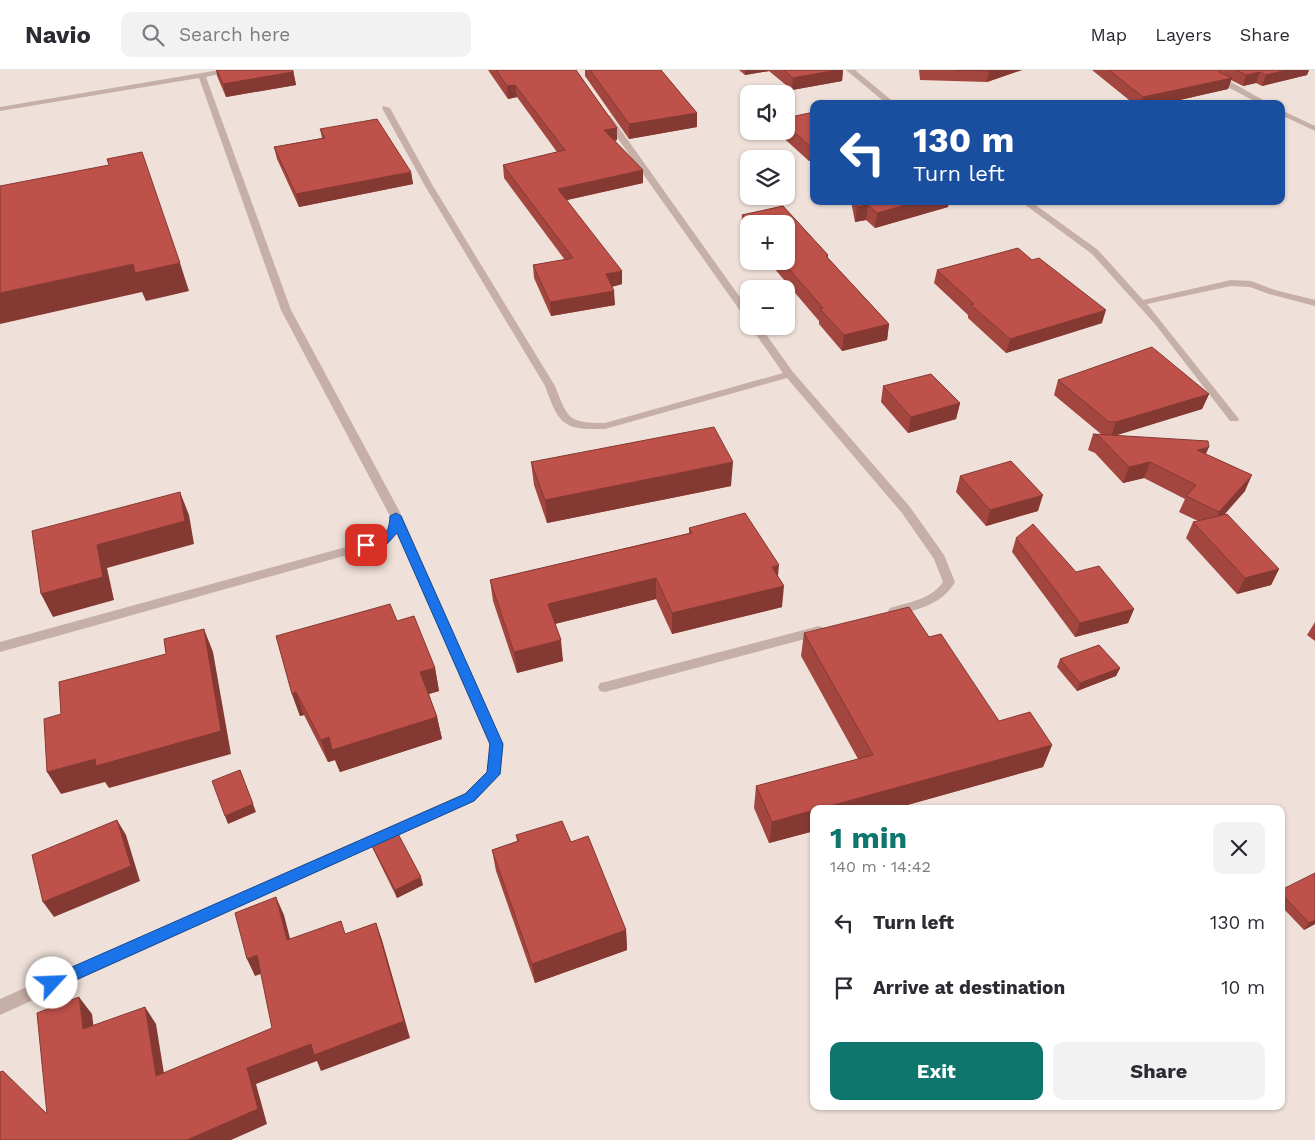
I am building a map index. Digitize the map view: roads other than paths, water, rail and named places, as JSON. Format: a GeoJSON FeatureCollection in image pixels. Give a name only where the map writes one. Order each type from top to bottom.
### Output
{"type":"FeatureCollection","features":[{"type":"Feature","properties":{"kind":"street"},"geometry":{"type":"LineString","coordinates":[[0,108],[232,70]]}},
{"type":"Feature","properties":{"kind":"street"},"geometry":{"type":"LineString","coordinates":[[850,70],[887,100]]}},
{"type":"Feature","properties":{"kind":"street"},"geometry":{"type":"LineString","coordinates":[[0,1007],[470,798],[494,774],[496,744],[396,516],[286,310],[202,75]]}},
{"type":"Feature","properties":{"kind":"street"},"geometry":{"type":"LineString","coordinates":[[1218,79],[1258,100]]}},
{"type":"Feature","properties":{"kind":"street"},"geometry":{"type":"LineString","coordinates":[[386,108],[429,186],[550,386],[562,418],[570,423],[583,426],[605,426],[789,374]]}},
{"type":"Feature","properties":{"kind":"street"},"geometry":{"type":"LineString","coordinates":[[602,110],[740,304]]}},
{"type":"Feature","properties":{"kind":"street"},"geometry":{"type":"LineString","coordinates":[[1285,114],[1315,129]]}},
{"type":"Feature","properties":{"kind":"street"},"geometry":{"type":"LineString","coordinates":[[1030,205],[1095,252],[1158,322],[1234,418]]}},
{"type":"Feature","properties":{"kind":"street"},"geometry":{"type":"LineString","coordinates":[[1141,303],[1231,283],[1252,284],[1272,292],[1315,303]]}},
{"type":"Feature","properties":{"kind":"street"},"geometry":{"type":"LineString","coordinates":[[761,335],[789,374],[906,510],[945,568],[950,582],[945,590],[930,601],[880,615]]}},
{"type":"Feature","properties":{"kind":"street"},"geometry":{"type":"LineString","coordinates":[[0,647],[383,541],[391,535],[395,528],[396,516]]}},
{"type":"Feature","properties":{"kind":"street"},"geometry":{"type":"LineString","coordinates":[[605,687],[833,627]]}}]}
